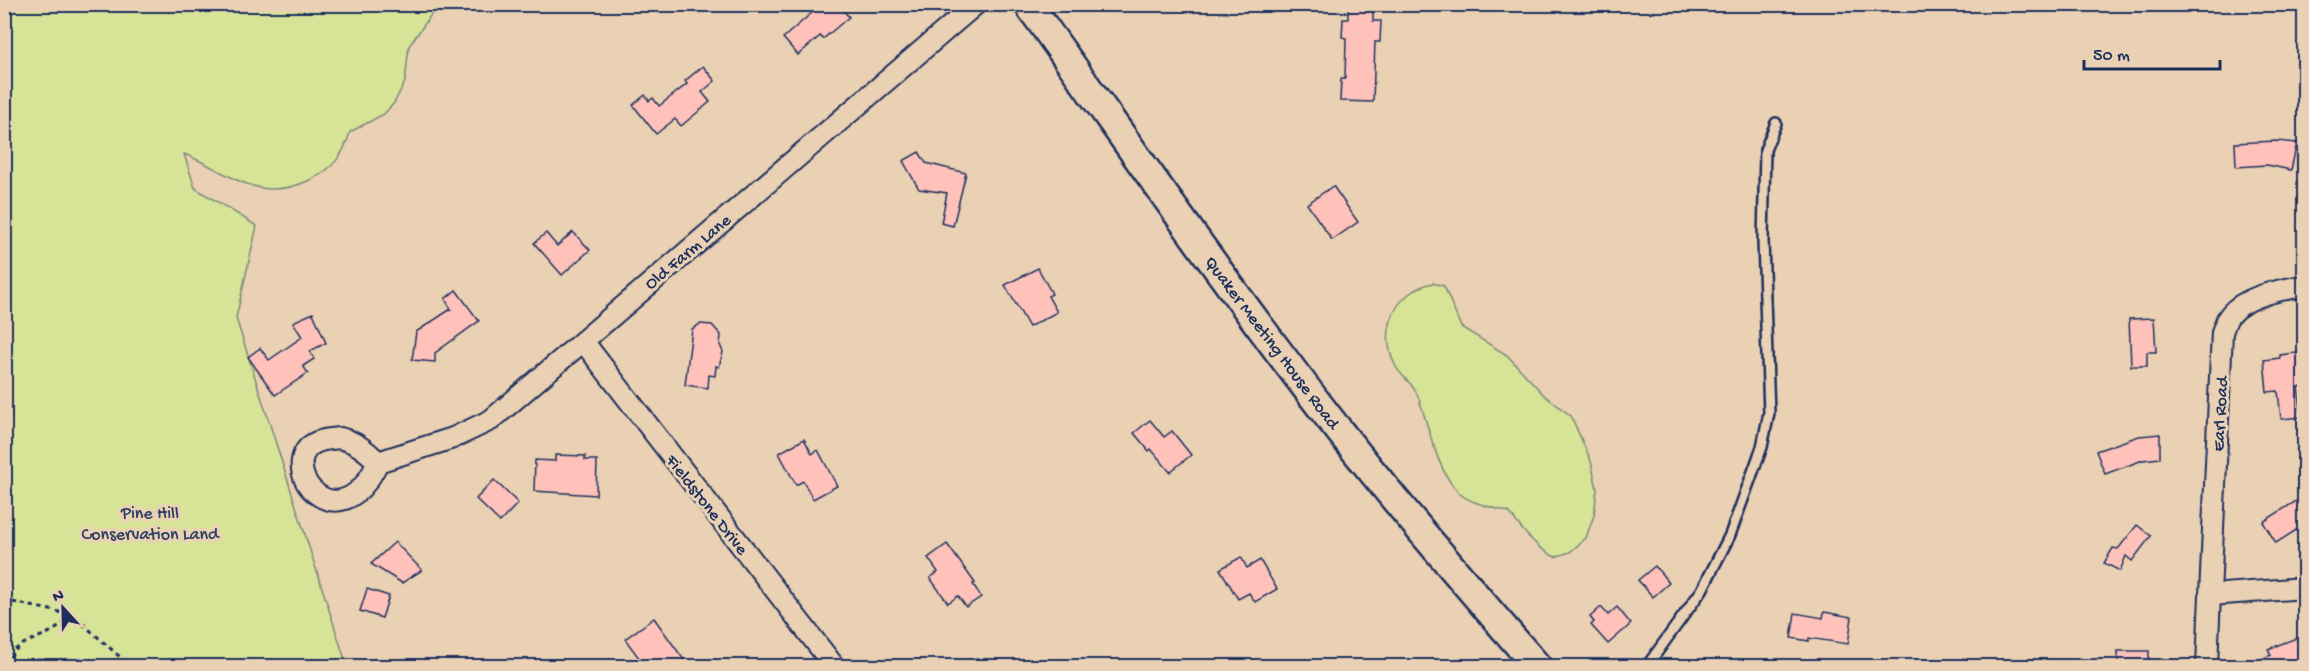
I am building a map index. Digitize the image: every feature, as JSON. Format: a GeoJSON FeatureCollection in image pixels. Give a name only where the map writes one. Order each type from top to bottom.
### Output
{"type":"FeatureCollection","features":[{"type":"Feature","properties":{"kind":"main road","name":"Quaker Meeting House Road"},"geometry":{"type":"LineString","coordinates":[[1028,4],[1222,276],[1316,400],[1424,535],[1537,666]]}},
{"type":"Feature","properties":{"kind":"street","name":"Old Farm Lane"},"geometry":{"type":"LineString","coordinates":[[378,462],[453,438],[491,420],[976,4]]}},
{"type":"Feature","properties":{"kind":"street","name":"Earl Road"},"geometry":{"type":"LineString","coordinates":[[2207,666],[2223,332],[2228,318],[2242,306],[2282,289],[2304,286]]}},
{"type":"Feature","properties":{"kind":"street","name":"Fieldstone Drive"},"geometry":{"type":"LineString","coordinates":[[583,341],[834,666]]}},
{"type":"Feature","properties":{"kind":"street"},"geometry":{"type":"LineString","coordinates":[[2210,595],[2304,588]]}},
{"type":"Feature","properties":{"kind":"lane"},"geometry":{"type":"LineString","coordinates":[[1647,666],[1702,590],[1730,535],[1762,447],[1769,413],[1763,241],[1765,150],[1776,123]]}},
{"type":"Feature","properties":{"kind":"path"},"geometry":{"type":"LineString","coordinates":[[4,600],[73,615],[130,666]]}},
{"type":"Feature","properties":{"kind":"path"},"geometry":{"type":"LineString","coordinates":[[7,666],[8,661],[27,640],[54,630],[73,615]]}},
{"type":"Feature","properties":{"kind":"green space","name":"Pine Hill Conservation Land"},"geometry":{"type":"Polygon","coordinates":[[[4,5],[438,5],[409,46],[405,82],[394,103],[384,114],[350,132],[341,155],[325,172],[291,187],[259,188],[230,177],[184,154],[195,188],[257,226],[236,318],[347,666],[5,666],[4,5]]]}},
{"type":"Feature","properties":{"kind":"green space"},"geometry":{"type":"Polygon","coordinates":[[[1433,283],[1444,286],[1461,327],[1507,355],[1544,395],[1571,416],[1591,461],[1597,489],[1594,515],[1586,538],[1570,552],[1555,557],[1548,553],[1529,538],[1509,512],[1482,505],[1462,496],[1444,472],[1419,399],[1395,365],[1388,339],[1393,314],[1400,303],[1420,287],[1433,283]]]}},
{"type":"Feature","properties":{"kind":"building"},"geometry":{"type":"Polygon","coordinates":[[[822,4],[838,4],[849,17],[823,39],[820,36],[798,55],[783,38],[822,4]]]}},
{"type":"Feature","properties":{"kind":"building"},"geometry":{"type":"Polygon","coordinates":[[[1348,4],[1373,4],[1373,21],[1381,21],[1380,42],[1375,42],[1373,102],[1340,101],[1341,79],[1345,79],[1346,38],[1342,37],[1343,19],[1348,19],[1348,4]]]}},
{"type":"Feature","properties":{"kind":"building"},"geometry":{"type":"Polygon","coordinates":[[[703,66],[715,81],[702,92],[710,102],[681,126],[675,119],[656,134],[633,105],[645,95],[649,101],[653,98],[659,106],[687,84],[685,81],[703,66]]]}},
{"type":"Feature","properties":{"kind":"building"},"geometry":{"type":"Polygon","coordinates":[[[2277,141],[2297,143],[2291,170],[2267,165],[2236,167],[2235,143],[2277,141]]]}},
{"type":"Feature","properties":{"kind":"building"},"geometry":{"type":"Polygon","coordinates":[[[919,152],[926,163],[966,173],[953,226],[941,223],[947,193],[919,189],[903,161],[919,152]]]}},
{"type":"Feature","properties":{"kind":"building"},"geometry":{"type":"Polygon","coordinates":[[[1333,186],[1358,222],[1332,240],[1307,204],[1333,186]]]}},
{"type":"Feature","properties":{"kind":"building"},"geometry":{"type":"Polygon","coordinates":[[[573,232],[590,250],[562,275],[534,243],[546,233],[557,246],[573,232]]]}},
{"type":"Feature","properties":{"kind":"building"},"geometry":{"type":"Polygon","coordinates":[[[1038,268],[1052,294],[1048,296],[1057,312],[1029,327],[1005,285],[1038,268]]]}},
{"type":"Feature","properties":{"kind":"building"},"geometry":{"type":"Polygon","coordinates":[[[456,290],[479,321],[435,353],[435,362],[412,360],[416,332],[451,309],[445,299],[456,290]]]}},
{"type":"Feature","properties":{"kind":"building"},"geometry":{"type":"Polygon","coordinates":[[[313,313],[326,343],[310,351],[314,359],[303,366],[308,373],[275,395],[248,357],[260,348],[269,360],[302,337],[293,322],[313,313]]]}},
{"type":"Feature","properties":{"kind":"building"},"geometry":{"type":"Polygon","coordinates":[[[2154,318],[2156,352],[2147,352],[2147,366],[2131,366],[2129,319],[2154,318]]]}},
{"type":"Feature","properties":{"kind":"building"},"geometry":{"type":"Polygon","coordinates":[[[700,324],[712,325],[721,335],[720,345],[723,352],[719,367],[716,366],[715,376],[709,375],[708,388],[685,385],[692,329],[700,324]]]}},
{"type":"Feature","properties":{"kind":"building"},"geometry":{"type":"Polygon","coordinates":[[[2304,352],[2304,387],[2298,387],[2302,417],[2281,419],[2278,391],[2267,392],[2264,360],[2304,352]]]}},
{"type":"Feature","properties":{"kind":"building"},"geometry":{"type":"Polygon","coordinates":[[[1150,420],[1164,437],[1172,431],[1191,455],[1170,472],[1134,433],[1150,420]]]}},
{"type":"Feature","properties":{"kind":"building"},"geometry":{"type":"Polygon","coordinates":[[[2160,434],[2160,458],[2143,460],[2105,474],[2096,451],[2139,436],[2160,434]]]}},
{"type":"Feature","properties":{"kind":"building"},"geometry":{"type":"Polygon","coordinates":[[[804,439],[812,454],[818,450],[837,486],[813,499],[803,481],[796,485],[779,453],[804,439]]]}},
{"type":"Feature","properties":{"kind":"building"},"geometry":{"type":"Polygon","coordinates":[[[555,455],[585,456],[585,460],[597,460],[596,495],[534,491],[535,460],[555,461],[555,455]]]}},
{"type":"Feature","properties":{"kind":"building"},"geometry":{"type":"Polygon","coordinates":[[[494,480],[518,503],[500,522],[476,499],[494,480]]]}},
{"type":"Feature","properties":{"kind":"building"},"geometry":{"type":"Polygon","coordinates":[[[2304,496],[2304,525],[2276,543],[2263,522],[2304,496]]]}},
{"type":"Feature","properties":{"kind":"building"},"geometry":{"type":"Polygon","coordinates":[[[2137,525],[2151,536],[2132,561],[2126,556],[2120,571],[2104,563],[2113,548],[2118,549],[2137,525]]]}},
{"type":"Feature","properties":{"kind":"building"},"geometry":{"type":"Polygon","coordinates":[[[395,542],[422,570],[402,583],[371,564],[395,542]]]}},
{"type":"Feature","properties":{"kind":"building"},"geometry":{"type":"Polygon","coordinates":[[[947,544],[975,583],[973,584],[981,597],[966,607],[958,596],[948,603],[930,578],[938,572],[928,558],[947,544]]]}},
{"type":"Feature","properties":{"kind":"building"},"geometry":{"type":"Polygon","coordinates":[[[1241,557],[1247,568],[1260,560],[1277,589],[1255,602],[1249,593],[1238,599],[1220,569],[1241,557]]]}},
{"type":"Feature","properties":{"kind":"building"},"geometry":{"type":"Polygon","coordinates":[[[1655,566],[1669,583],[1653,597],[1638,580],[1655,566]]]}},
{"type":"Feature","properties":{"kind":"building"},"geometry":{"type":"Polygon","coordinates":[[[367,589],[389,596],[382,618],[360,611],[367,589]]]}},
{"type":"Feature","properties":{"kind":"building"},"geometry":{"type":"Polygon","coordinates":[[[1601,607],[1608,615],[1617,607],[1631,624],[1608,644],[1591,625],[1594,622],[1590,617],[1601,607]]]}},
{"type":"Feature","properties":{"kind":"building"},"geometry":{"type":"Polygon","coordinates":[[[1824,612],[1852,617],[1848,644],[1809,638],[1809,641],[1791,638],[1795,613],[1823,618],[1824,612]]]}},
{"type":"Feature","properties":{"kind":"building"},"geometry":{"type":"Polygon","coordinates":[[[654,618],[684,660],[675,666],[645,666],[625,639],[654,618]]]}},
{"type":"Feature","properties":{"kind":"building"},"geometry":{"type":"Polygon","coordinates":[[[2304,635],[2304,662],[2294,666],[2245,666],[2271,655],[2268,649],[2304,635]]]}},
{"type":"Feature","properties":{"kind":"building"},"geometry":{"type":"Polygon","coordinates":[[[2118,651],[2149,651],[2149,666],[2118,666],[2118,651]]]}}]}
